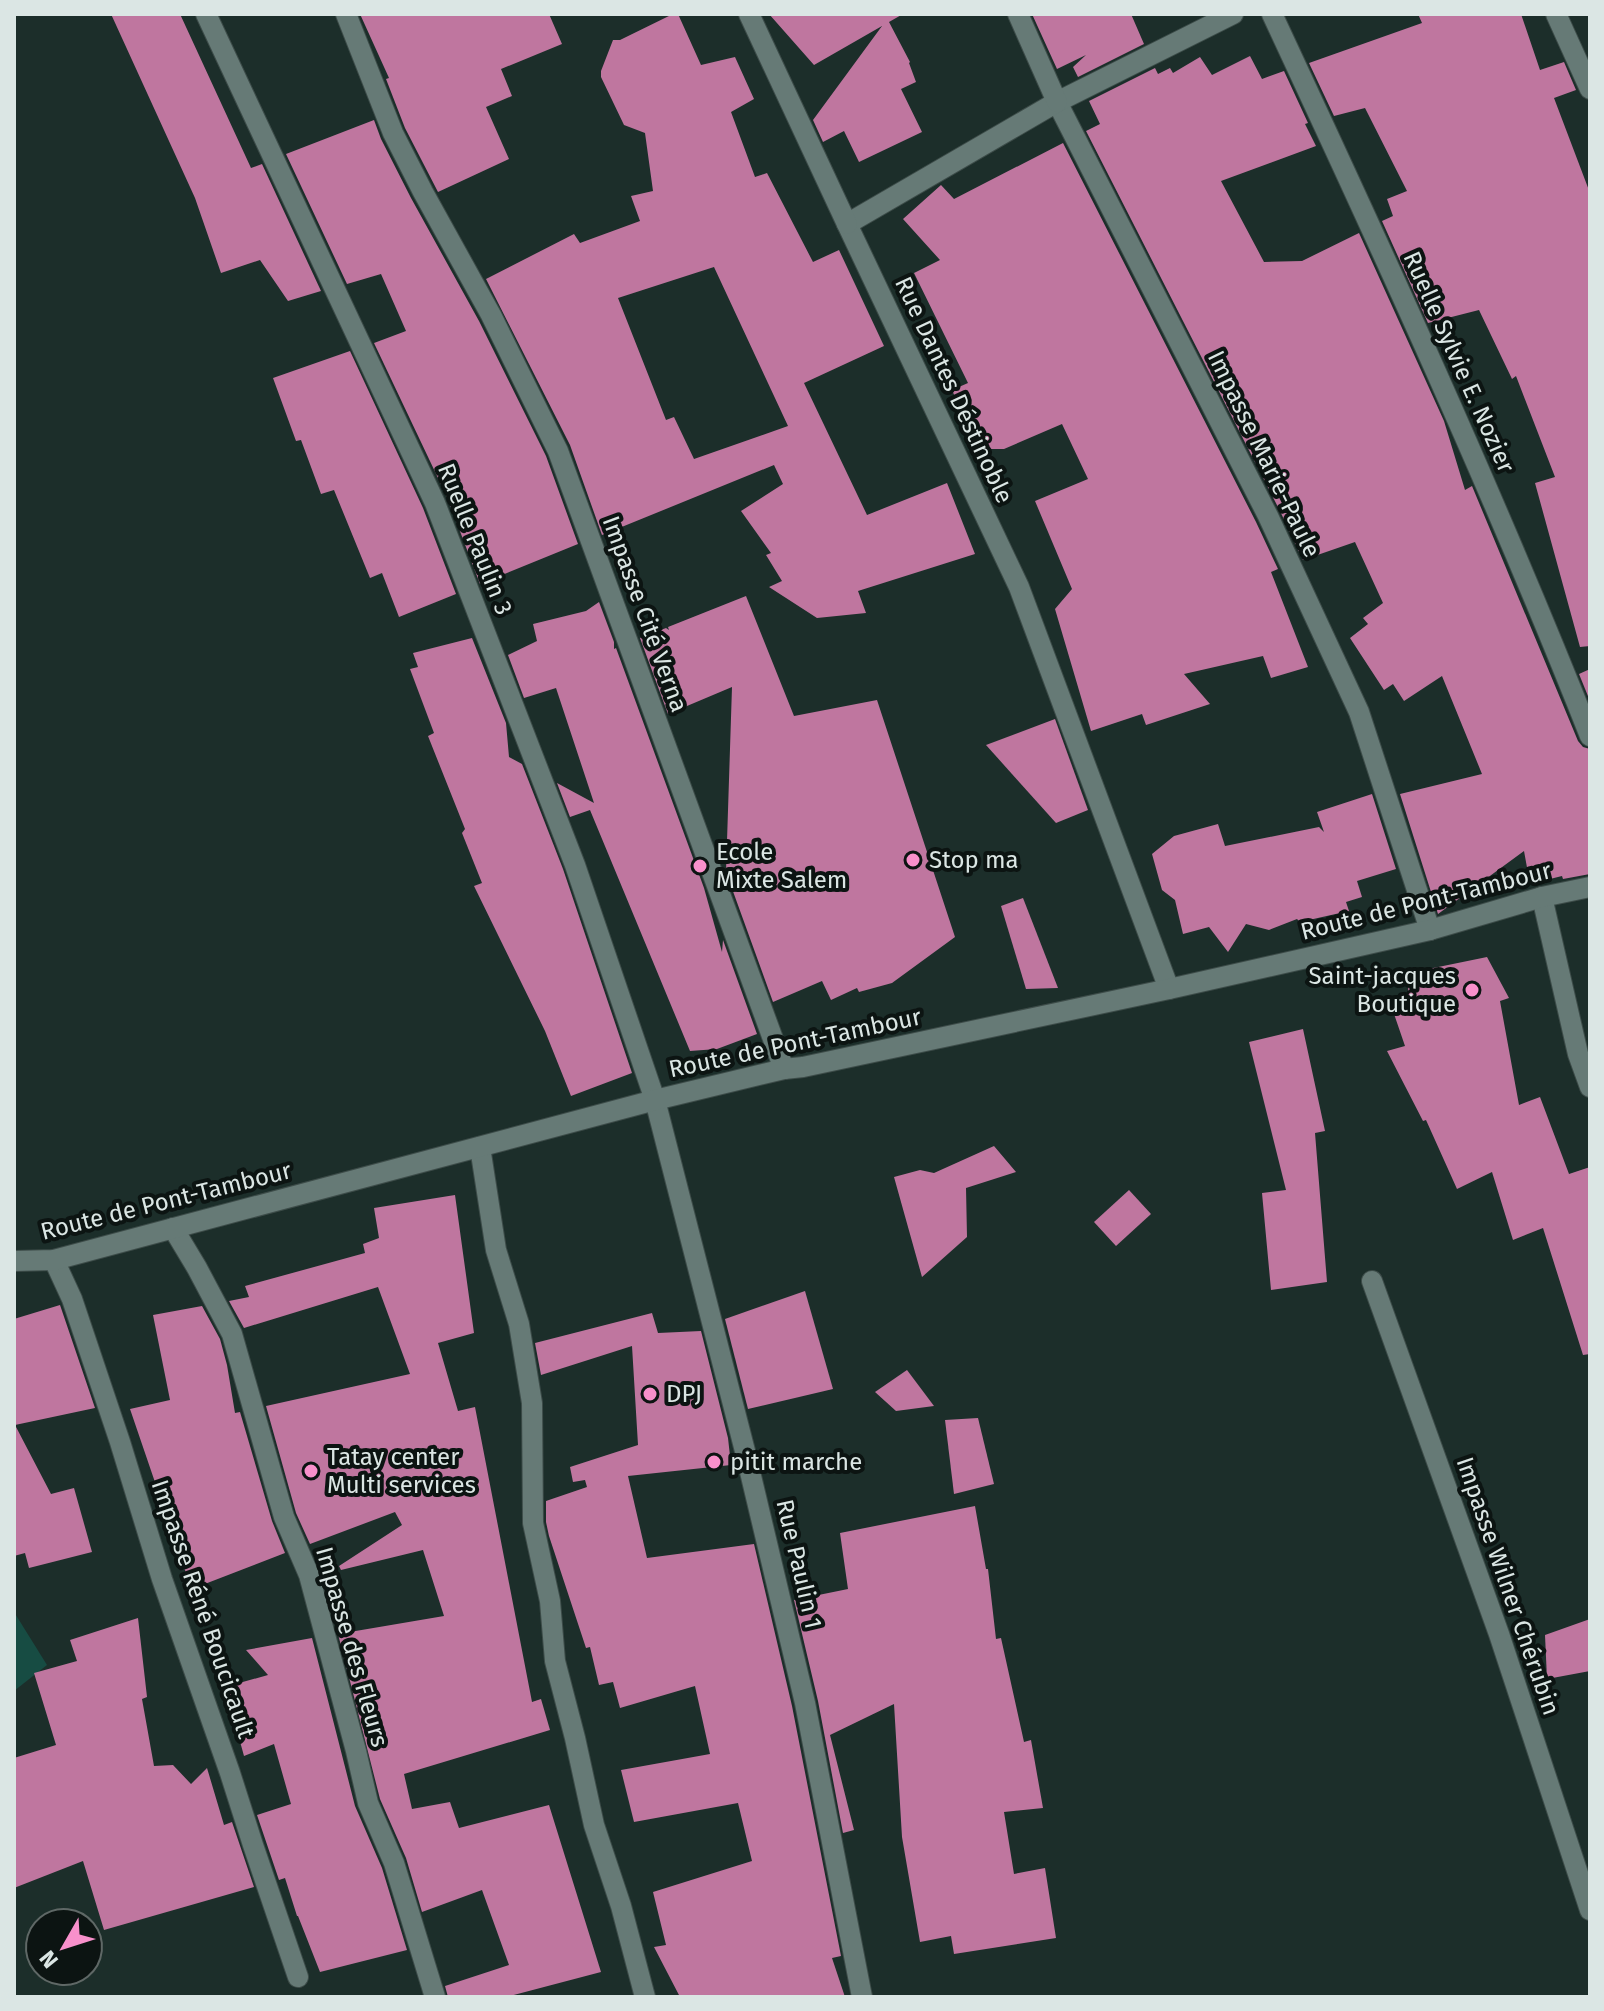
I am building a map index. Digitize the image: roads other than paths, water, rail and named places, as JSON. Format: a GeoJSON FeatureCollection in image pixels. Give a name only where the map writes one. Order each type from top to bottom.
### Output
{"type":"FeatureCollection","features":[{"type":"Feature","properties":{"kind":"street","name":"Ruelle Paulin 3"},"geometry":{"type":"LineString","coordinates":[[206,14],[435,503],[575,865],[655,1100]]}},
{"type":"Feature","properties":{"kind":"street","name":"Impasse Cité Verna"},"geometry":{"type":"LineString","coordinates":[[346,14],[393,133],[491,315],[558,451],[784,1069]]}},
{"type":"Feature","properties":{"kind":"street","name":"Rue Dantes Déstinoble"},"geometry":{"type":"LineString","coordinates":[[749,14],[1019,587],[1169,989]]}},
{"type":"Feature","properties":{"kind":"street","name":"Impasse Marie-Paule"},"geometry":{"type":"LineString","coordinates":[[1018,14],[1057,102],[1268,516],[1359,712],[1430,930]]}},
{"type":"Feature","properties":{"kind":"street"},"geometry":{"type":"LineString","coordinates":[[847,224],[1057,102],[1233,14]]}},
{"type":"Feature","properties":{"kind":"street","name":"Ruelle Sylvie E. Nozier"},"geometry":{"type":"LineString","coordinates":[[1272,14],[1412,316],[1590,736]]}},
{"type":"Feature","properties":{"kind":"street"},"geometry":{"type":"LineString","coordinates":[[1556,14],[1590,89]]}},
{"type":"Feature","properties":{"kind":"street","name":"Route de Pont-Tambour"},"geometry":{"type":"LineString","coordinates":[[14,1261],[54,1260],[655,1100],[784,1069],[1169,989],[1430,930],[1542,897],[1590,887]]}},
{"type":"Feature","properties":{"kind":"street"},"geometry":{"type":"LineString","coordinates":[[1542,897],[1578,1054],[1590,1087]]}},
{"type":"Feature","properties":{"kind":"street","name":"Rue Paulin 1"},"geometry":{"type":"LineString","coordinates":[[655,1100],[746,1455],[805,1703],[862,1997]]}},
{"type":"Feature","properties":{"kind":"street"},"geometry":{"type":"LineString","coordinates":[[480,1147],[496,1250],[519,1324],[532,1403],[533,1523],[550,1601],[555,1661],[594,1825],[621,1906],[645,1997]]}},
{"type":"Feature","properties":{"kind":"street","name":"Impasse des Fleurs"},"geometry":{"type":"LineString","coordinates":[[173,1228],[232,1334],[284,1517],[309,1575],[368,1803],[394,1863],[435,1997]]}},
{"type":"Feature","properties":{"kind":"street","name":"Impasse Réné Boucicault"},"geometry":{"type":"LineString","coordinates":[[54,1260],[72,1299],[162,1579],[298,1977]]}},
{"type":"Feature","properties":{"kind":"street","name":"Impasse Wilner Chérubin"},"geometry":{"type":"LineString","coordinates":[[1372,1281],[1499,1634],[1590,1910]]}},
{"type":"Feature","properties":{"kind":"place","name":"Stop ma"},"geometry":{"type":"Point","coordinates":[913,860]}},
{"type":"Feature","properties":{"kind":"place","name":"Ecole Mixte Salem"},"geometry":{"type":"Point","coordinates":[700,866]}},
{"type":"Feature","properties":{"kind":"place","name":"Saint-jacques Boutique"},"geometry":{"type":"Point","coordinates":[1472,990]}},
{"type":"Feature","properties":{"kind":"place","name":"DPJ"},"geometry":{"type":"Point","coordinates":[650,1394]}},
{"type":"Feature","properties":{"kind":"place","name":"pitit marche"},"geometry":{"type":"Point","coordinates":[714,1462]}},
{"type":"Feature","properties":{"kind":"place","name":"Tatay center Multi services"},"geometry":{"type":"Point","coordinates":[311,1471]}}]}
